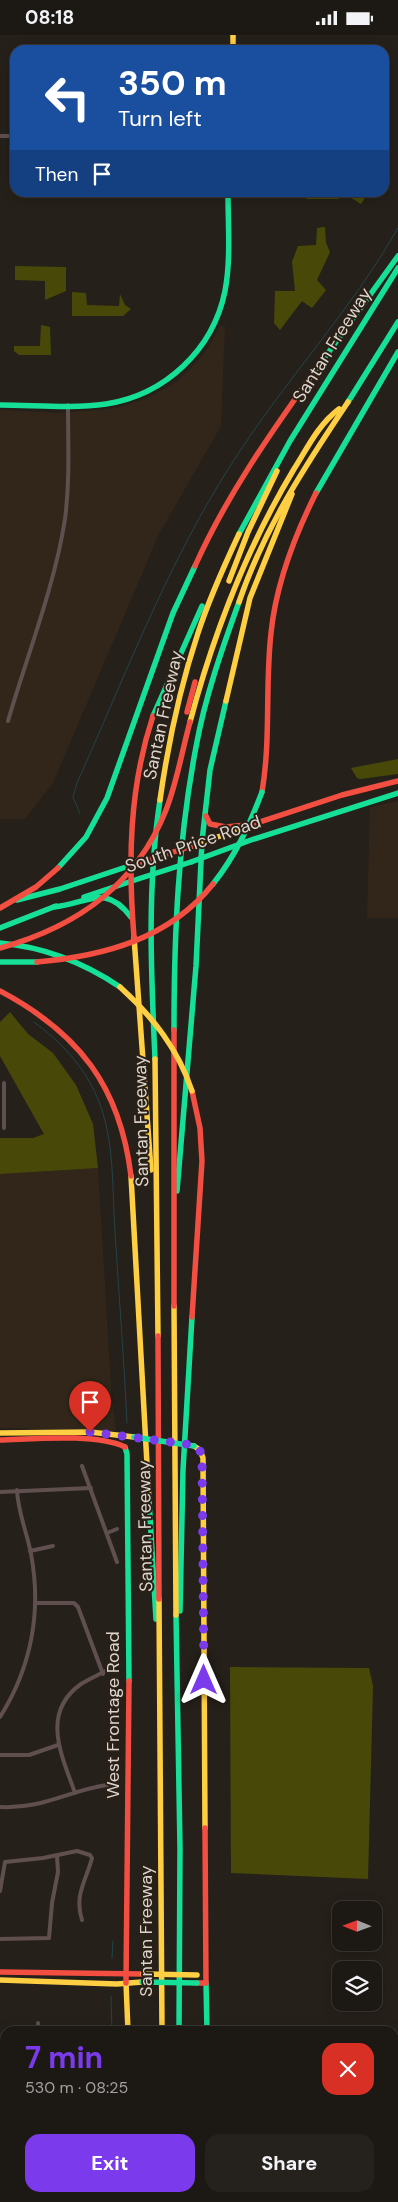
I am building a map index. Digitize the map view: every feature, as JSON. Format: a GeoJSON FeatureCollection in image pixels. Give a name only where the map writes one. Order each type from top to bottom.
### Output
{"type":"FeatureCollection","features":[{"type":"Feature","properties":{"kind":"main road"},"geometry":{"type":"LineString","coordinates":[[0,405],[96,405],[126,399],[157,387],[176,374],[207,338],[222,302],[226,275],[228,197]]}},
{"type":"Feature","properties":{"kind":"main road"},"geometry":{"type":"LineString","coordinates":[[0,908],[36,887],[58,868],[86,837],[107,798],[170,621],[211,530],[269,435],[398,256]]}},
{"type":"Feature","properties":{"kind":"main road","name":"Santan Freeway"},"geometry":{"type":"LineString","coordinates":[[162,2026],[156,1082],[152,956],[154,846],[167,755],[193,647],[208,603],[251,508],[297,428],[398,268]]}},
{"type":"Feature","properties":{"kind":"main road","name":"Santan Freeway"},"geometry":{"type":"LineString","coordinates":[[180,2026],[175,1587],[174,971],[180,842],[189,786],[206,704],[220,656],[270,526],[299,475],[380,353],[398,322]]}},
{"type":"Feature","properties":{"kind":"main road"},"geometry":{"type":"LineString","coordinates":[[0,962],[71,960],[116,950],[156,932],[181,915],[213,885],[232,860],[249,828],[262,792],[268,750],[272,629],[285,565],[298,529],[312,499],[398,352]]}},
{"type":"Feature","properties":{"kind":"main road"},"geometry":{"type":"LineString","coordinates":[[0,943],[34,934],[66,920],[90,904],[123,873],[144,843],[162,808],[213,639],[231,589],[252,541],[279,493],[327,418],[343,407]]}},
{"type":"Feature","properties":{"kind":"main road"},"geometry":{"type":"LineString","coordinates":[[225,591],[248,533],[297,428]]}},
{"type":"Feature","properties":{"kind":"main road"},"geometry":{"type":"LineString","coordinates":[[174,1243],[184,1097],[196,966],[202,841],[215,747],[243,623],[258,575],[287,509],[299,475]]}},
{"type":"Feature","properties":{"kind":"main road"},"geometry":{"type":"LineString","coordinates":[[157,1272],[153,1226],[149,1109],[130,882],[136,781],[147,735],[164,691],[234,533],[251,508]]}},
{"type":"Feature","properties":{"kind":"main road"},"geometry":{"type":"LineString","coordinates":[[0,949],[42,936],[71,922],[98,902],[122,880],[143,854],[161,821],[172,790],[203,653]]}},
{"type":"Feature","properties":{"kind":"main road","name":"South Price Road"},"geometry":{"type":"LineString","coordinates":[[0,903],[38,895],[342,795],[398,781]]}},
{"type":"Feature","properties":{"kind":"main road","name":"South Price Road"},"geometry":{"type":"LineString","coordinates":[[0,928],[54,907],[201,859],[260,837],[398,793]]}},
{"type":"Feature","properties":{"kind":"main road"},"geometry":{"type":"LineString","coordinates":[[205,809],[207,821],[218,828],[236,824],[256,823]]}},
{"type":"Feature","properties":{"kind":"main road"},"geometry":{"type":"LineString","coordinates":[[54,907],[67,907],[98,897],[112,897],[124,905],[132,918]]}},
{"type":"Feature","properties":{"kind":"main road"},"geometry":{"type":"LineString","coordinates":[[0,943],[34,946],[62,955],[90,968],[120,987],[143,1007],[162,1032],[180,1061],[192,1091],[200,1128],[202,1161],[181,1523],[178,1733]]}},
{"type":"Feature","properties":{"kind":"main road"},"geometry":{"type":"LineString","coordinates":[[0,991],[31,1007],[52,1022],[82,1052],[99,1075],[109,1094],[126,1139],[131,1175],[160,1673]]}},
{"type":"Feature","properties":{"kind":"main road"},"geometry":{"type":"LineString","coordinates":[[0,1433],[90,1432],[194,1446],[202,1455],[207,2026]]}},
{"type":"Feature","properties":{"kind":"main road"},"geometry":{"type":"LineString","coordinates":[[0,1440],[98,1440],[121,1443],[125,1447],[134,1437]]}},
{"type":"Feature","properties":{"kind":"main road","name":"West Frontage Road"},"geometry":{"type":"LineString","coordinates":[[125,1447],[127,1454],[130,1701],[126,1974],[128,2026]]}},
{"type":"Feature","properties":{"kind":"main road"},"geometry":{"type":"LineString","coordinates":[[0,1972],[206,1976]]}},
{"type":"Feature","properties":{"kind":"main road"},"geometry":{"type":"LineString","coordinates":[[0,1980],[206,1983]]}},
{"type":"Feature","properties":{"kind":"street"},"geometry":{"type":"LineString","coordinates":[[8,721],[50,585],[62,536],[67,495],[68,405]]}},
{"type":"Feature","properties":{"kind":"street"},"geometry":{"type":"LineString","coordinates":[[4,1083],[4,1128]]}},
{"type":"Feature","properties":{"kind":"street"},"geometry":{"type":"LineString","coordinates":[[82,1466],[117,1562]]}},
{"type":"Feature","properties":{"kind":"street"},"geometry":{"type":"LineString","coordinates":[[0,1492],[91,1488]]}},
{"type":"Feature","properties":{"kind":"street"},"geometry":{"type":"LineString","coordinates":[[0,1717],[14,1694],[23,1672],[34,1629],[36,1603],[30,1551],[18,1507],[17,1491]]}},
{"type":"Feature","properties":{"kind":"street"},"geometry":{"type":"LineString","coordinates":[[106,1533],[116,1529]]}},
{"type":"Feature","properties":{"kind":"street"},"geometry":{"type":"LineString","coordinates":[[30,1551],[53,1546]]}},
{"type":"Feature","properties":{"kind":"street"},"geometry":{"type":"LineString","coordinates":[[36,1603],[74,1603],[78,1607],[103,1674]]}},
{"type":"Feature","properties":{"kind":"street"},"geometry":{"type":"LineString","coordinates":[[75,1793],[58,1745],[56,1731],[58,1719],[64,1702],[83,1683],[103,1674],[115,1665]]}},
{"type":"Feature","properties":{"kind":"street"},"geometry":{"type":"LineString","coordinates":[[0,1755],[28,1755],[58,1745]]}},
{"type":"Feature","properties":{"kind":"street"},"geometry":{"type":"LineString","coordinates":[[0,1807],[28,1806],[106,1785]]}},
{"type":"Feature","properties":{"kind":"street"},"geometry":{"type":"LineString","coordinates":[[0,1891],[5,1862],[57,1856],[77,1851],[90,1855],[92,1858],[79,1898],[78,1908],[82,1920]]}},
{"type":"Feature","properties":{"kind":"street"},"geometry":{"type":"LineString","coordinates":[[0,1939],[49,1938],[52,1903],[58,1872],[57,1856]]}},
{"type":"Feature","properties":{"kind":"shaded area"},"geometry":{"type":"Polygon","coordinates":[[[306,197],[341,197],[338,199],[306,199],[306,197]]]}},
{"type":"Feature","properties":{"kind":"shaded area"},"geometry":{"type":"Polygon","coordinates":[[[350,197],[365,197],[361,204],[350,197]]]}},
{"type":"Feature","properties":{"kind":"shaded area"},"geometry":{"type":"Polygon","coordinates":[[[325,227],[326,243],[330,252],[317,280],[326,290],[312,308],[302,301],[280,330],[274,323],[275,291],[295,291],[292,262],[298,246],[316,245],[317,228],[325,227]]]}},
{"type":"Feature","properties":{"kind":"shaded area"},"geometry":{"type":"Polygon","coordinates":[[[15,266],[66,267],[66,291],[45,300],[45,281],[15,280],[15,266]]]}},
{"type":"Feature","properties":{"kind":"shaded area"},"geometry":{"type":"Polygon","coordinates":[[[72,292],[86,293],[87,305],[119,306],[120,294],[125,305],[131,309],[123,316],[72,316],[72,292]]]}},
{"type":"Feature","properties":{"kind":"shaded area"},"geometry":{"type":"Polygon","coordinates":[[[41,325],[50,327],[51,355],[19,355],[14,351],[14,346],[40,346],[41,325]]]}},
{"type":"Feature","properties":{"kind":"shaded area"},"geometry":{"type":"Polygon","coordinates":[[[220,326],[225,326],[221,426],[159,534],[53,783],[25,819],[0,819],[0,410],[60,413],[97,410],[120,407],[147,398],[176,382],[196,363],[208,348],[220,326]]]}},
{"type":"Feature","properties":{"kind":"shaded area"},"geometry":{"type":"Polygon","coordinates":[[[398,759],[398,774],[360,779],[357,778],[351,768],[398,759]]]}},
{"type":"Feature","properties":{"kind":"shaded area"},"geometry":{"type":"Polygon","coordinates":[[[398,801],[398,918],[367,918],[370,807],[398,801]]]}},
{"type":"Feature","properties":{"kind":"shaded area"},"geometry":{"type":"Polygon","coordinates":[[[10,1012],[28,1034],[53,1053],[76,1085],[93,1124],[98,1168],[0,1174],[0,1138],[33,1138],[44,1134],[0,1056],[0,1022],[10,1012]]]}},
{"type":"Feature","properties":{"kind":"shaded area"},"geometry":{"type":"Polygon","coordinates":[[[98,1168],[112,1402],[116,1431],[0,1428],[0,1174],[98,1168]]]}},
{"type":"Feature","properties":{"kind":"shaded area"},"geometry":{"type":"Polygon","coordinates":[[[230,1667],[369,1668],[373,1686],[368,1879],[231,1873],[230,1667]]]}},
{"type":"Feature","properties":{"kind":"waterway"},"geometry":{"type":"LineString","coordinates":[[80,814],[73,797],[77,783],[150,618],[189,537],[234,460],[254,430],[360,288],[398,228]]}},
{"type":"Feature","properties":{"kind":"waterway"},"geometry":{"type":"LineString","coordinates":[[34,1022],[71,1055],[85,1075],[97,1097],[107,1129],[112,1163],[127,1423]]}},
{"type":"Feature","properties":{"kind":"waterway"},"geometry":{"type":"LineString","coordinates":[[112,1958],[113,1941]]}},
{"type":"Feature","properties":{"kind":"waterway"},"geometry":{"type":"LineString","coordinates":[[111,1996],[112,2026]]}},
{"type":"Feature","properties":{"kind":"traffic: fast"},"geometry":{"type":"LineString","coordinates":[[0,405],[66,407],[106,404],[128,399],[148,391],[166,380],[183,366],[198,350],[210,332],[219,312],[225,291],[229,255],[228,197]]}},
{"type":"Feature","properties":{"kind":"traffic: fast"},"geometry":{"type":"LineString","coordinates":[[310,378],[398,256]]}},
{"type":"Feature","properties":{"kind":"traffic: fast"},"geometry":{"type":"LineString","coordinates":[[239,534],[290,441],[398,268]]}},
{"type":"Feature","properties":{"kind":"traffic: fast"},"geometry":{"type":"LineString","coordinates":[[348,402],[398,322]]}},
{"type":"Feature","properties":{"kind":"traffic: fast"},"geometry":{"type":"LineString","coordinates":[[316,493],[398,352]]}},
{"type":"Feature","properties":{"kind":"traffic: fast"},"geometry":{"type":"LineString","coordinates":[[58,868],[86,837],[107,798],[173,613],[195,566]]}},
{"type":"Feature","properties":{"kind":"traffic: fast"},"geometry":{"type":"LineString","coordinates":[[174,1030],[178,888],[190,782],[209,692],[239,602]]}},
{"type":"Feature","properties":{"kind":"traffic: fast"},"geometry":{"type":"LineString","coordinates":[[153,716],[202,606]]}},
{"type":"Feature","properties":{"kind":"traffic: fast"},"geometry":{"type":"LineString","coordinates":[[177,1191],[196,966],[202,841],[210,770],[226,701]]}},
{"type":"Feature","properties":{"kind":"traffic: fast"},"geometry":{"type":"LineString","coordinates":[[213,884],[229,862],[241,840],[262,792]]}},
{"type":"Feature","properties":{"kind":"traffic: fast"},"geometry":{"type":"LineString","coordinates":[[191,862],[251,840],[398,793]]}},
{"type":"Feature","properties":{"kind":"traffic: fast"},"geometry":{"type":"LineString","coordinates":[[155,1059],[151,929],[153,865],[160,800]]}},
{"type":"Feature","properties":{"kind":"traffic: fast"},"geometry":{"type":"LineString","coordinates":[[138,879],[191,862]]}},
{"type":"Feature","properties":{"kind":"traffic: fast"},"geometry":{"type":"LineString","coordinates":[[17,900],[60,889],[132,865]]}},
{"type":"Feature","properties":{"kind":"traffic: fast"},"geometry":{"type":"LineString","coordinates":[[84,897],[135,880]]}},
{"type":"Feature","properties":{"kind":"traffic: fast"},"geometry":{"type":"LineString","coordinates":[[54,907],[87,899],[104,898],[122,907],[131,917]]}},
{"type":"Feature","properties":{"kind":"traffic: fast"},"geometry":{"type":"LineString","coordinates":[[0,928],[56,906]]}},
{"type":"Feature","properties":{"kind":"traffic: fast"},"geometry":{"type":"LineString","coordinates":[[0,943],[33,948],[63,957],[92,970],[120,987]]}},
{"type":"Feature","properties":{"kind":"traffic: fast"},"geometry":{"type":"LineString","coordinates":[[0,962],[37,962]]}},
{"type":"Feature","properties":{"kind":"traffic: fast"},"geometry":{"type":"LineString","coordinates":[[180,1611],[183,1470],[192,1317]]}},
{"type":"Feature","properties":{"kind":"traffic: fast"},"geometry":{"type":"LineString","coordinates":[[134,1437],[194,1446]]}},
{"type":"Feature","properties":{"kind":"traffic: fast"},"geometry":{"type":"LineString","coordinates":[[125,1447],[127,1454],[129,1681]]}},
{"type":"Feature","properties":{"kind":"traffic: fast"},"geometry":{"type":"LineString","coordinates":[[149,1500],[156,1619]]}},
{"type":"Feature","properties":{"kind":"traffic: fast"},"geometry":{"type":"LineString","coordinates":[[176,1615],[180,1848],[179,2026]]}},
{"type":"Feature","properties":{"kind":"traffic: fast"},"geometry":{"type":"LineString","coordinates":[[142,1982],[197,1983]]}},
{"type":"Feature","properties":{"kind":"traffic: fast"},"geometry":{"type":"LineString","coordinates":[[206,1983],[207,2026]]}},
{"type":"Feature","properties":{"kind":"traffic: slow"},"geometry":{"type":"LineString","coordinates":[[233,35],[233,45]]}},
{"type":"Feature","properties":{"kind":"traffic: slow"},"geometry":{"type":"LineString","coordinates":[[239,602],[249,575],[273,524],[301,474],[348,402]]}},
{"type":"Feature","properties":{"kind":"traffic: slow"},"geometry":{"type":"LineString","coordinates":[[190,722],[221,623],[246,560],[294,469],[325,422],[339,409]]}},
{"type":"Feature","properties":{"kind":"traffic: slow"},"geometry":{"type":"LineString","coordinates":[[229,581],[248,532],[277,471]]}},
{"type":"Feature","properties":{"kind":"traffic: slow"},"geometry":{"type":"LineString","coordinates":[[226,701],[250,598],[292,494]]}},
{"type":"Feature","properties":{"kind":"traffic: slow"},"geometry":{"type":"LineString","coordinates":[[160,800],[175,716],[192,653],[202,620],[239,534]]}},
{"type":"Feature","properties":{"kind":"traffic: slow"},"geometry":{"type":"LineString","coordinates":[[192,846],[243,828]]}},
{"type":"Feature","properties":{"kind":"traffic: slow"},"geometry":{"type":"LineString","coordinates":[[134,937],[151,1170]]}},
{"type":"Feature","properties":{"kind":"traffic: slow"},"geometry":{"type":"LineString","coordinates":[[120,987],[154,1022],[172,1048],[192,1091]]}},
{"type":"Feature","properties":{"kind":"traffic: slow"},"geometry":{"type":"LineString","coordinates":[[155,1059],[158,1336]]}},
{"type":"Feature","properties":{"kind":"traffic: slow"},"geometry":{"type":"LineString","coordinates":[[131,1176],[149,1500]]}},
{"type":"Feature","properties":{"kind":"traffic: slow"},"geometry":{"type":"LineString","coordinates":[[174,1306],[176,1615]]}},
{"type":"Feature","properties":{"kind":"traffic: slow"},"geometry":{"type":"LineString","coordinates":[[0,1433],[90,1432],[134,1437]]}},
{"type":"Feature","properties":{"kind":"traffic: slow"},"geometry":{"type":"LineString","coordinates":[[194,1446],[200,1450],[203,1458],[205,1828]]}},
{"type":"Feature","properties":{"kind":"traffic: slow"},"geometry":{"type":"LineString","coordinates":[[159,1599],[162,2026]]}},
{"type":"Feature","properties":{"kind":"traffic: slow"},"geometry":{"type":"LineString","coordinates":[[143,1974],[197,1975]]}},
{"type":"Feature","properties":{"kind":"traffic: slow"},"geometry":{"type":"LineString","coordinates":[[0,1980],[117,1984],[142,1982]]}},
{"type":"Feature","properties":{"kind":"traffic: slow"},"geometry":{"type":"LineString","coordinates":[[126,1983],[128,2026]]}},
{"type":"Feature","properties":{"kind":"traffic: jam"},"geometry":{"type":"LineString","coordinates":[[195,566],[233,493],[310,378]]}},
{"type":"Feature","properties":{"kind":"traffic: jam"},"geometry":{"type":"LineString","coordinates":[[262,792],[265,772],[269,653],[273,615],[287,561],[316,493]]}},
{"type":"Feature","properties":{"kind":"traffic: jam"},"geometry":{"type":"LineString","coordinates":[[187,712],[195,682]]}},
{"type":"Feature","properties":{"kind":"traffic: jam"},"geometry":{"type":"LineString","coordinates":[[134,937],[131,881],[132,825],[139,770],[153,716]]}},
{"type":"Feature","properties":{"kind":"traffic: jam"},"geometry":{"type":"LineString","coordinates":[[0,948],[28,939],[78,915],[100,900],[120,882],[138,861],[153,837],[166,810],[190,722]]}},
{"type":"Feature","properties":{"kind":"traffic: jam"},"geometry":{"type":"LineString","coordinates":[[254,824],[342,795],[398,781]]}},
{"type":"Feature","properties":{"kind":"traffic: jam"},"geometry":{"type":"LineString","coordinates":[[206,816],[210,824],[226,827],[256,824]]}},
{"type":"Feature","properties":{"kind":"traffic: jam"},"geometry":{"type":"LineString","coordinates":[[139,863],[192,846]]}},
{"type":"Feature","properties":{"kind":"traffic: jam"},"geometry":{"type":"LineString","coordinates":[[0,908],[36,887],[58,868]]}},
{"type":"Feature","properties":{"kind":"traffic: jam"},"geometry":{"type":"LineString","coordinates":[[37,962],[87,955],[134,941],[176,919],[196,903],[213,884]]}},
{"type":"Feature","properties":{"kind":"traffic: jam"},"geometry":{"type":"LineString","coordinates":[[0,991],[28,1007],[52,1025],[73,1044],[91,1065],[106,1089],[117,1115],[131,1176]]}},
{"type":"Feature","properties":{"kind":"traffic: jam"},"geometry":{"type":"LineString","coordinates":[[174,1030],[174,1306]]}},
{"type":"Feature","properties":{"kind":"traffic: jam"},"geometry":{"type":"LineString","coordinates":[[192,1091],[200,1128],[202,1161],[192,1317]]}},
{"type":"Feature","properties":{"kind":"traffic: jam"},"geometry":{"type":"LineString","coordinates":[[158,1336],[159,1599]]}},
{"type":"Feature","properties":{"kind":"traffic: jam"},"geometry":{"type":"LineString","coordinates":[[0,1440],[81,1438],[125,1447]]}},
{"type":"Feature","properties":{"kind":"traffic: jam"},"geometry":{"type":"LineString","coordinates":[[126,1983],[129,1681]]}},
{"type":"Feature","properties":{"kind":"traffic: jam"},"geometry":{"type":"LineString","coordinates":[[197,1983],[206,1983],[205,1828]]}},
{"type":"Feature","properties":{"kind":"traffic: jam"},"geometry":{"type":"LineString","coordinates":[[0,1972],[143,1974]]}},
{"type":"Feature","properties":{"kind":"route"},"geometry":{"type":"LineString","coordinates":[[90,1432],[186,1444],[198,1448],[202,1454],[204,1680]]}}]}
